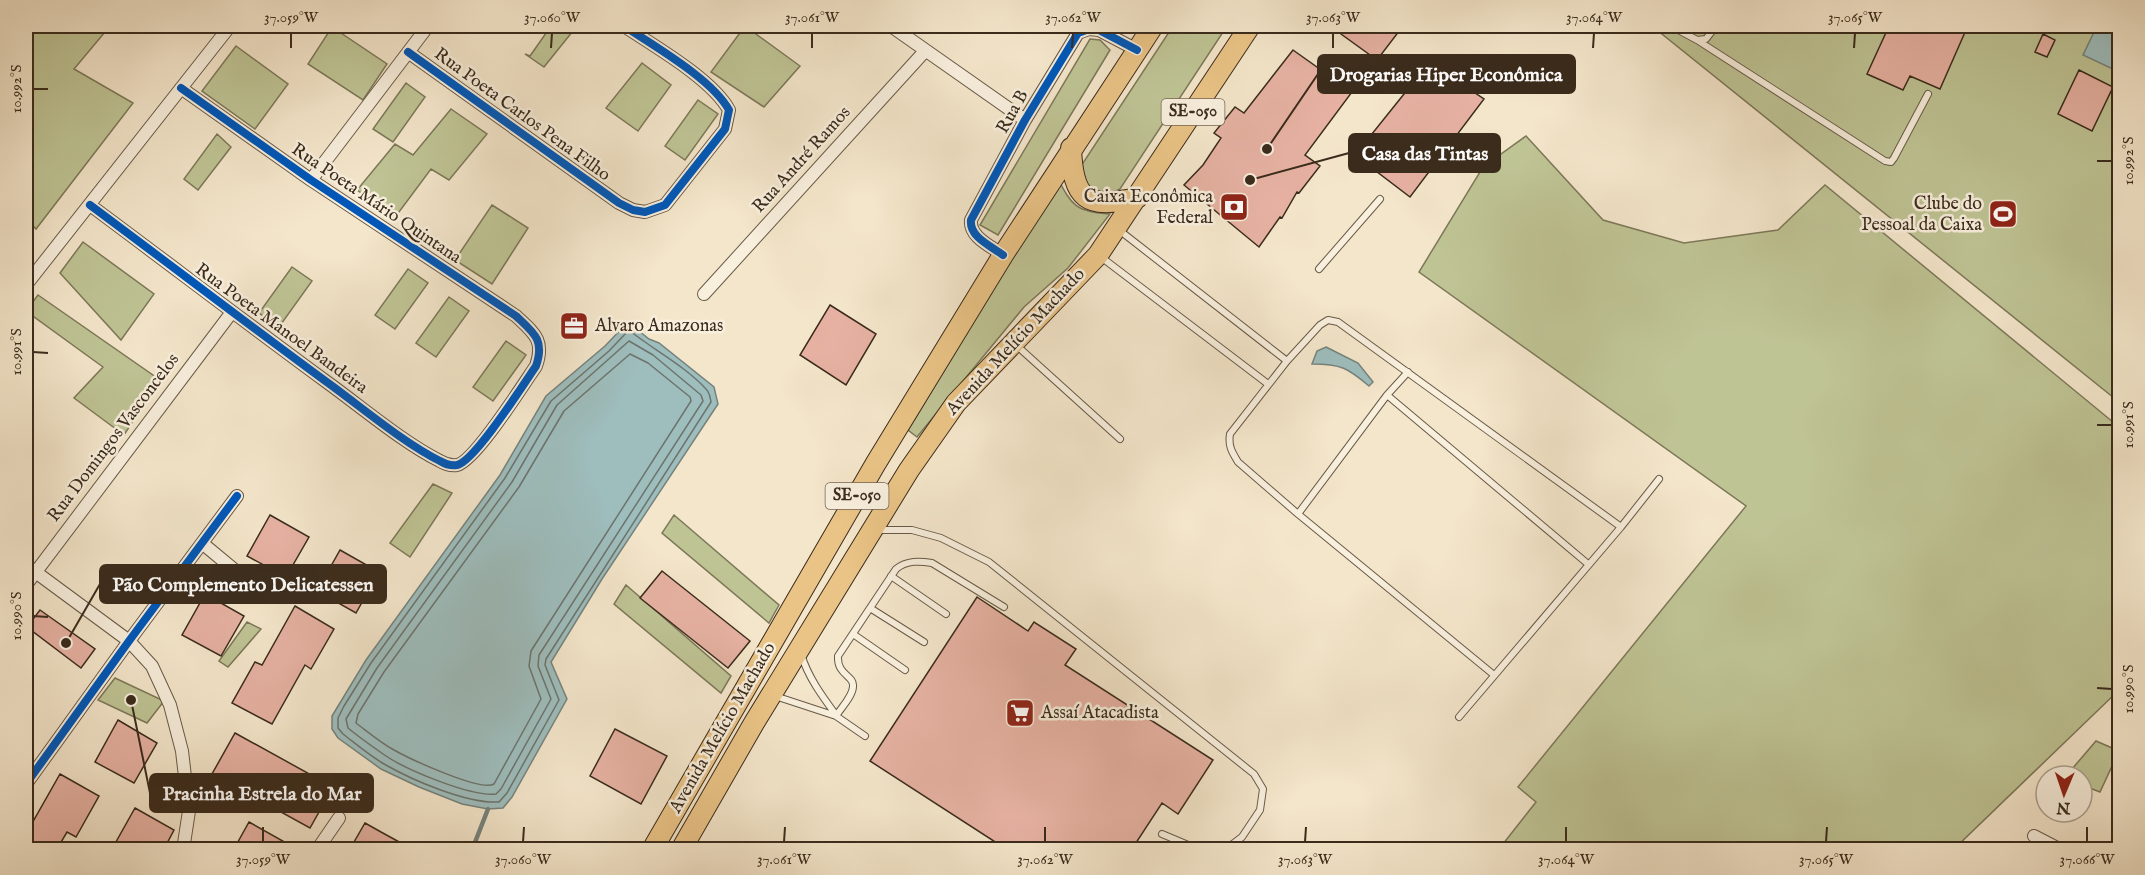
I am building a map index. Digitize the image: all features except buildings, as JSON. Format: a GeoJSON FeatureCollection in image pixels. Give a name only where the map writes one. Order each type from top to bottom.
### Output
{"type":"FeatureCollection","features":[{"type":"Feature","properties":{"kind":"main road","name":"Avenida Melício Machado"},"geometry":{"type":"LineString","coordinates":[[652,849],[876,463],[1003,255],[1153,26]]}},
{"type":"Feature","properties":{"kind":"main road","name":"Avenida Melício Machado"},"geometry":{"type":"LineString","coordinates":[[681,849],[909,470],[956,403],[1098,255],[1250,26]]}},
{"type":"Feature","properties":{"kind":"main road"},"geometry":{"type":"LineString","coordinates":[[1071,148],[1075,184],[1083,195],[1094,201],[1113,203],[1137,198]]}},
{"type":"Feature","properties":{"kind":"street"},"geometry":{"type":"LineString","coordinates":[[26,285],[230,26]]}},
{"type":"Feature","properties":{"kind":"street"},"geometry":{"type":"LineString","coordinates":[[311,180],[428,26]]}},
{"type":"Feature","properties":{"kind":"street","name":"Rua Poeta Carlos Pena Filho"},"geometry":{"type":"LineString","coordinates":[[408,52],[619,203],[633,210],[645,212],[664,205],[724,129],[729,110],[708,84],[624,26]]}},
{"type":"Feature","properties":{"kind":"street"},"geometry":{"type":"LineString","coordinates":[[891,26],[1025,120]]}},
{"type":"Feature","properties":{"kind":"street","name":"Rua B"},"geometry":{"type":"LineString","coordinates":[[1003,255],[973,233],[970,227],[971,220],[1025,120],[1078,33],[1089,29],[1099,30],[1137,50]]}},
{"type":"Feature","properties":{"kind":"street","name":"Rua André Ramos"},"geometry":{"type":"LineString","coordinates":[[704,294],[925,51]]}},
{"type":"Feature","properties":{"kind":"street","name":"Rua Poeta Mário Quintana"},"geometry":{"type":"LineString","coordinates":[[181,88],[311,180],[516,315],[540,342],[541,354],[536,366],[480,445],[460,465]]}},
{"type":"Feature","properties":{"kind":"street","name":"Rua Poeta Manoel Bandeira"},"geometry":{"type":"LineString","coordinates":[[90,205],[409,441],[440,462],[453,466],[460,465]]}},
{"type":"Feature","properties":{"kind":"street","name":"Rua Domingos Vasconcelos"},"geometry":{"type":"LineString","coordinates":[[26,585],[30,569],[232,312]]}},
{"type":"Feature","properties":{"kind":"street"},"geometry":{"type":"LineString","coordinates":[[26,783],[237,496]]}},
{"type":"Feature","properties":{"kind":"street"},"geometry":{"type":"LineString","coordinates":[[202,543],[267,597]]}},
{"type":"Feature","properties":{"kind":"street"},"geometry":{"type":"LineString","coordinates":[[30,569],[129,641],[152,666],[171,705],[182,751],[189,811],[183,849]]}},
{"type":"Feature","properties":{"kind":"street"},"geometry":{"type":"LineString","coordinates":[[316,849],[339,818]]}},
{"type":"Feature","properties":{"kind":"street"},"geometry":{"type":"LineString","coordinates":[[2034,836],[2061,849]]}},
{"type":"Feature","properties":{"kind":"lane"},"geometry":{"type":"LineString","coordinates":[[1671,26],[1697,40],[1885,161],[1891,162],[1894,158],[1928,94]]}},
{"type":"Feature","properties":{"kind":"lane"},"geometry":{"type":"LineString","coordinates":[[1697,40],[1706,39],[1716,26]]}},
{"type":"Feature","properties":{"kind":"lane"},"geometry":{"type":"LineString","coordinates":[[1319,269],[1380,198]]}},
{"type":"Feature","properties":{"kind":"lane"},"geometry":{"type":"LineString","coordinates":[[1116,228],[1287,361]]}},
{"type":"Feature","properties":{"kind":"lane"},"geometry":{"type":"LineString","coordinates":[[1098,255],[1268,384]]}},
{"type":"Feature","properties":{"kind":"lane"},"geometry":{"type":"LineString","coordinates":[[1494,675],[1238,462],[1229,443],[1230,434],[1287,361],[1320,325],[1328,320],[1338,322],[1621,527]]}},
{"type":"Feature","properties":{"kind":"lane"},"geometry":{"type":"LineString","coordinates":[[1013,342],[1120,439]]}},
{"type":"Feature","properties":{"kind":"lane"},"geometry":{"type":"LineString","coordinates":[[1298,514],[1387,395],[1408,372]]}},
{"type":"Feature","properties":{"kind":"lane"},"geometry":{"type":"LineString","coordinates":[[1387,395],[1588,564]]}},
{"type":"Feature","properties":{"kind":"lane"},"geometry":{"type":"LineString","coordinates":[[1459,717],[1621,527],[1659,478]]}},
{"type":"Feature","properties":{"kind":"lane"},"geometry":{"type":"LineString","coordinates":[[873,530],[912,530],[941,538],[989,562],[1254,774],[1263,789],[1260,810],[1242,837],[1225,849]]}},
{"type":"Feature","properties":{"kind":"lane"},"geometry":{"type":"LineString","coordinates":[[836,716],[853,688],[852,680],[841,672],[838,656],[891,576],[901,565],[921,561],[932,563],[1004,607]]}},
{"type":"Feature","properties":{"kind":"lane"},"geometry":{"type":"LineString","coordinates":[[891,576],[946,614]]}},
{"type":"Feature","properties":{"kind":"lane"},"geometry":{"type":"LineString","coordinates":[[870,608],[924,642]]}},
{"type":"Feature","properties":{"kind":"lane"},"geometry":{"type":"LineString","coordinates":[[853,634],[905,670]]}},
{"type":"Feature","properties":{"kind":"lane"},"geometry":{"type":"LineString","coordinates":[[800,650],[804,665],[836,716]]}},
{"type":"Feature","properties":{"kind":"lane"},"geometry":{"type":"LineString","coordinates":[[772,695],[836,716],[865,736]]}},
{"type":"Feature","properties":{"kind":"lane"},"geometry":{"type":"LineString","coordinates":[[1162,834],[1200,849]]}},
{"type":"Feature","properties":{"kind":"green space"},"geometry":{"type":"Polygon","coordinates":[[[26,26],[110,26],[74,69],[133,103],[36,229],[26,218],[26,26]]]}},
{"type":"Feature","properties":{"kind":"green space"},"geometry":{"type":"Polygon","coordinates":[[[551,26],[577,26],[544,67],[525,54],[530,56],[551,26]]]}},
{"type":"Feature","properties":{"kind":"green space"},"geometry":{"type":"Polygon","coordinates":[[[745,26],[800,66],[764,107],[711,72],[745,26]]]}},
{"type":"Feature","properties":{"kind":"green space"},"geometry":{"type":"Polygon","coordinates":[[[1173,26],[1227,26],[1120,189],[1107,195],[1088,189],[1081,166],[1173,26]]]}},
{"type":"Feature","properties":{"kind":"green space","name":"Clube do Pessoal da Caixa"},"geometry":{"type":"Polygon","coordinates":[[[1652,26],[2119,26],[2119,402],[1652,26]]]}},
{"type":"Feature","properties":{"kind":"green space"},"geometry":{"type":"Polygon","coordinates":[[[332,27],[387,64],[363,100],[308,64],[332,27]]]}},
{"type":"Feature","properties":{"kind":"green space"},"geometry":{"type":"Polygon","coordinates":[[[1090,39],[1100,40],[1110,50],[998,235],[980,225],[1090,39]]]}},
{"type":"Feature","properties":{"kind":"green space"},"geometry":{"type":"Polygon","coordinates":[[[236,46],[288,84],[255,129],[202,91],[236,46]]]}},
{"type":"Feature","properties":{"kind":"green space"},"geometry":{"type":"Polygon","coordinates":[[[642,63],[671,85],[638,131],[606,108],[642,63]]]}},
{"type":"Feature","properties":{"kind":"green space"},"geometry":{"type":"Polygon","coordinates":[[[406,83],[425,97],[393,142],[373,129],[406,83]]]}},
{"type":"Feature","properties":{"kind":"green space"},"geometry":{"type":"Polygon","coordinates":[[[698,100],[718,114],[685,160],[665,146],[698,100]]]}},
{"type":"Feature","properties":{"kind":"green space"},"geometry":{"type":"Polygon","coordinates":[[[451,109],[487,134],[449,180],[431,169],[396,216],[357,190],[395,144],[413,155],[451,109]]]}},
{"type":"Feature","properties":{"kind":"green space"},"geometry":{"type":"Polygon","coordinates":[[[217,134],[231,147],[198,190],[184,179],[217,134]]]}},
{"type":"Feature","properties":{"kind":"green space"},"geometry":{"type":"Polygon","coordinates":[[[1526,136],[1603,220],[1684,243],[1778,230],[1825,185],[2119,427],[2119,690],[2042,764],[2034,764],[2034,772],[1954,849],[1499,849],[1536,802],[1518,787],[1746,506],[1419,272],[1483,167],[1526,136]]]}},
{"type":"Feature","properties":{"kind":"green space"},"geometry":{"type":"Polygon","coordinates":[[[1057,177],[1076,206],[1089,211],[1110,214],[1068,268],[1024,307],[917,437],[908,430],[1030,228],[1057,177]]]}},
{"type":"Feature","properties":{"kind":"green space"},"geometry":{"type":"Polygon","coordinates":[[[492,205],[528,228],[492,284],[455,260],[492,205]]]}},
{"type":"Feature","properties":{"kind":"green space"},"geometry":{"type":"Polygon","coordinates":[[[83,242],[154,294],[121,340],[60,273],[83,242]]]}},
{"type":"Feature","properties":{"kind":"green space"},"geometry":{"type":"Polygon","coordinates":[[[292,267],[312,281],[279,327],[259,313],[292,267]]]}},
{"type":"Feature","properties":{"kind":"green space"},"geometry":{"type":"Polygon","coordinates":[[[408,269],[428,283],[395,329],[375,315],[408,269]]]}},
{"type":"Feature","properties":{"kind":"green space"},"geometry":{"type":"Polygon","coordinates":[[[38,295],[160,380],[124,435],[74,398],[103,367],[26,311],[38,295]]]}},
{"type":"Feature","properties":{"kind":"green space"},"geometry":{"type":"Polygon","coordinates":[[[449,297],[469,311],[436,357],[416,343],[449,297]]]}},
{"type":"Feature","properties":{"kind":"green space"},"geometry":{"type":"Polygon","coordinates":[[[506,341],[526,355],[493,401],[473,387],[506,341]]]}},
{"type":"Feature","properties":{"kind":"green space"},"geometry":{"type":"Polygon","coordinates":[[[433,484],[452,493],[410,557],[390,543],[433,484]]]}},
{"type":"Feature","properties":{"kind":"green space"},"geometry":{"type":"Polygon","coordinates":[[[674,515],[779,605],[769,623],[662,533],[674,515]]]}},
{"type":"Feature","properties":{"kind":"green space"},"geometry":{"type":"Polygon","coordinates":[[[626,585],[731,676],[721,693],[614,604],[626,585]]]}},
{"type":"Feature","properties":{"kind":"green space"},"geometry":{"type":"Polygon","coordinates":[[[247,622],[261,629],[228,667],[219,661],[247,622]]]}},
{"type":"Feature","properties":{"kind":"green space"},"geometry":{"type":"Polygon","coordinates":[[[115,678],[164,701],[147,723],[98,700],[115,678]]]}},
{"type":"Feature","properties":{"kind":"green space"},"geometry":{"type":"Polygon","coordinates":[[[2096,741],[2119,751],[2100,792],[2094,790],[2094,764],[2076,764],[2096,741]]]}},
{"type":"Feature","properties":{"kind":"water"},"geometry":{"type":"Polygon","coordinates":[[[2097,26],[2119,26],[2117,71],[2083,55],[2097,26]]]}},
{"type":"Feature","properties":{"kind":"water"},"geometry":{"type":"Polygon","coordinates":[[[628,322],[649,339],[659,343],[714,387],[718,404],[602,579],[551,662],[567,699],[512,797],[503,808],[488,809],[462,804],[381,769],[338,738],[332,729],[332,716],[366,660],[500,475],[546,396],[605,346],[628,322]]]}},
{"type":"Feature","properties":{"kind":"water"},"geometry":{"type":"Polygon","coordinates":[[[1326,347],[1358,363],[1373,382],[1369,386],[1344,368],[1312,364],[1317,351],[1326,347]]]}},
{"type":"Feature","properties":{"kind":"waterway"},"geometry":{"type":"LineString","coordinates":[[472,850],[488,809]]}},
{"type":"Feature","properties":{"kind":"cycle path"},"geometry":{"type":"LineString","coordinates":[[408,52],[619,203],[633,210],[645,212],[665,205],[725,129],[729,110],[721,98],[696,75],[624,26]]}},
{"type":"Feature","properties":{"kind":"cycle path"},"geometry":{"type":"LineString","coordinates":[[1003,255],[977,236],[971,226],[971,220],[1025,120],[1078,33],[1089,29],[1099,30],[1137,50]]}},
{"type":"Feature","properties":{"kind":"cycle path"},"geometry":{"type":"LineString","coordinates":[[90,205],[381,423],[426,453],[446,464],[457,465],[475,451],[486,437],[536,366],[539,350],[533,332],[516,316],[311,180],[181,88]]}},
{"type":"Feature","properties":{"kind":"cycle path"},"geometry":{"type":"LineString","coordinates":[[26,784],[237,496]]}},
{"type":"Feature","properties":{"kind":"place","name":"Drogarias Hiper Econômica"},"geometry":{"type":"Point","coordinates":[1267,149]}},
{"type":"Feature","properties":{"kind":"place","name":"Casa das Tintas"},"geometry":{"type":"Point","coordinates":[1250,180]}},
{"type":"Feature","properties":{"kind":"place","name":"Caixa Econômica Federal"},"geometry":{"type":"Point","coordinates":[1234,207]}},
{"type":"Feature","properties":{"kind":"place","name":"Clube do Pessoal da Caixa"},"geometry":{"type":"Point","coordinates":[2003,214]}},
{"type":"Feature","properties":{"kind":"place","name":"Alvaro Amazonas"},"geometry":{"type":"Point","coordinates":[574,326]}},
{"type":"Feature","properties":{"kind":"place","name":"Pão Complemento Delicatessen"},"geometry":{"type":"Point","coordinates":[66,643]}},
{"type":"Feature","properties":{"kind":"place","name":"Pracinha Estrela do Mar"},"geometry":{"type":"Point","coordinates":[131,700]}},
{"type":"Feature","properties":{"kind":"place","name":"Assaí Atacadista"},"geometry":{"type":"Point","coordinates":[1020,713]}}]}
